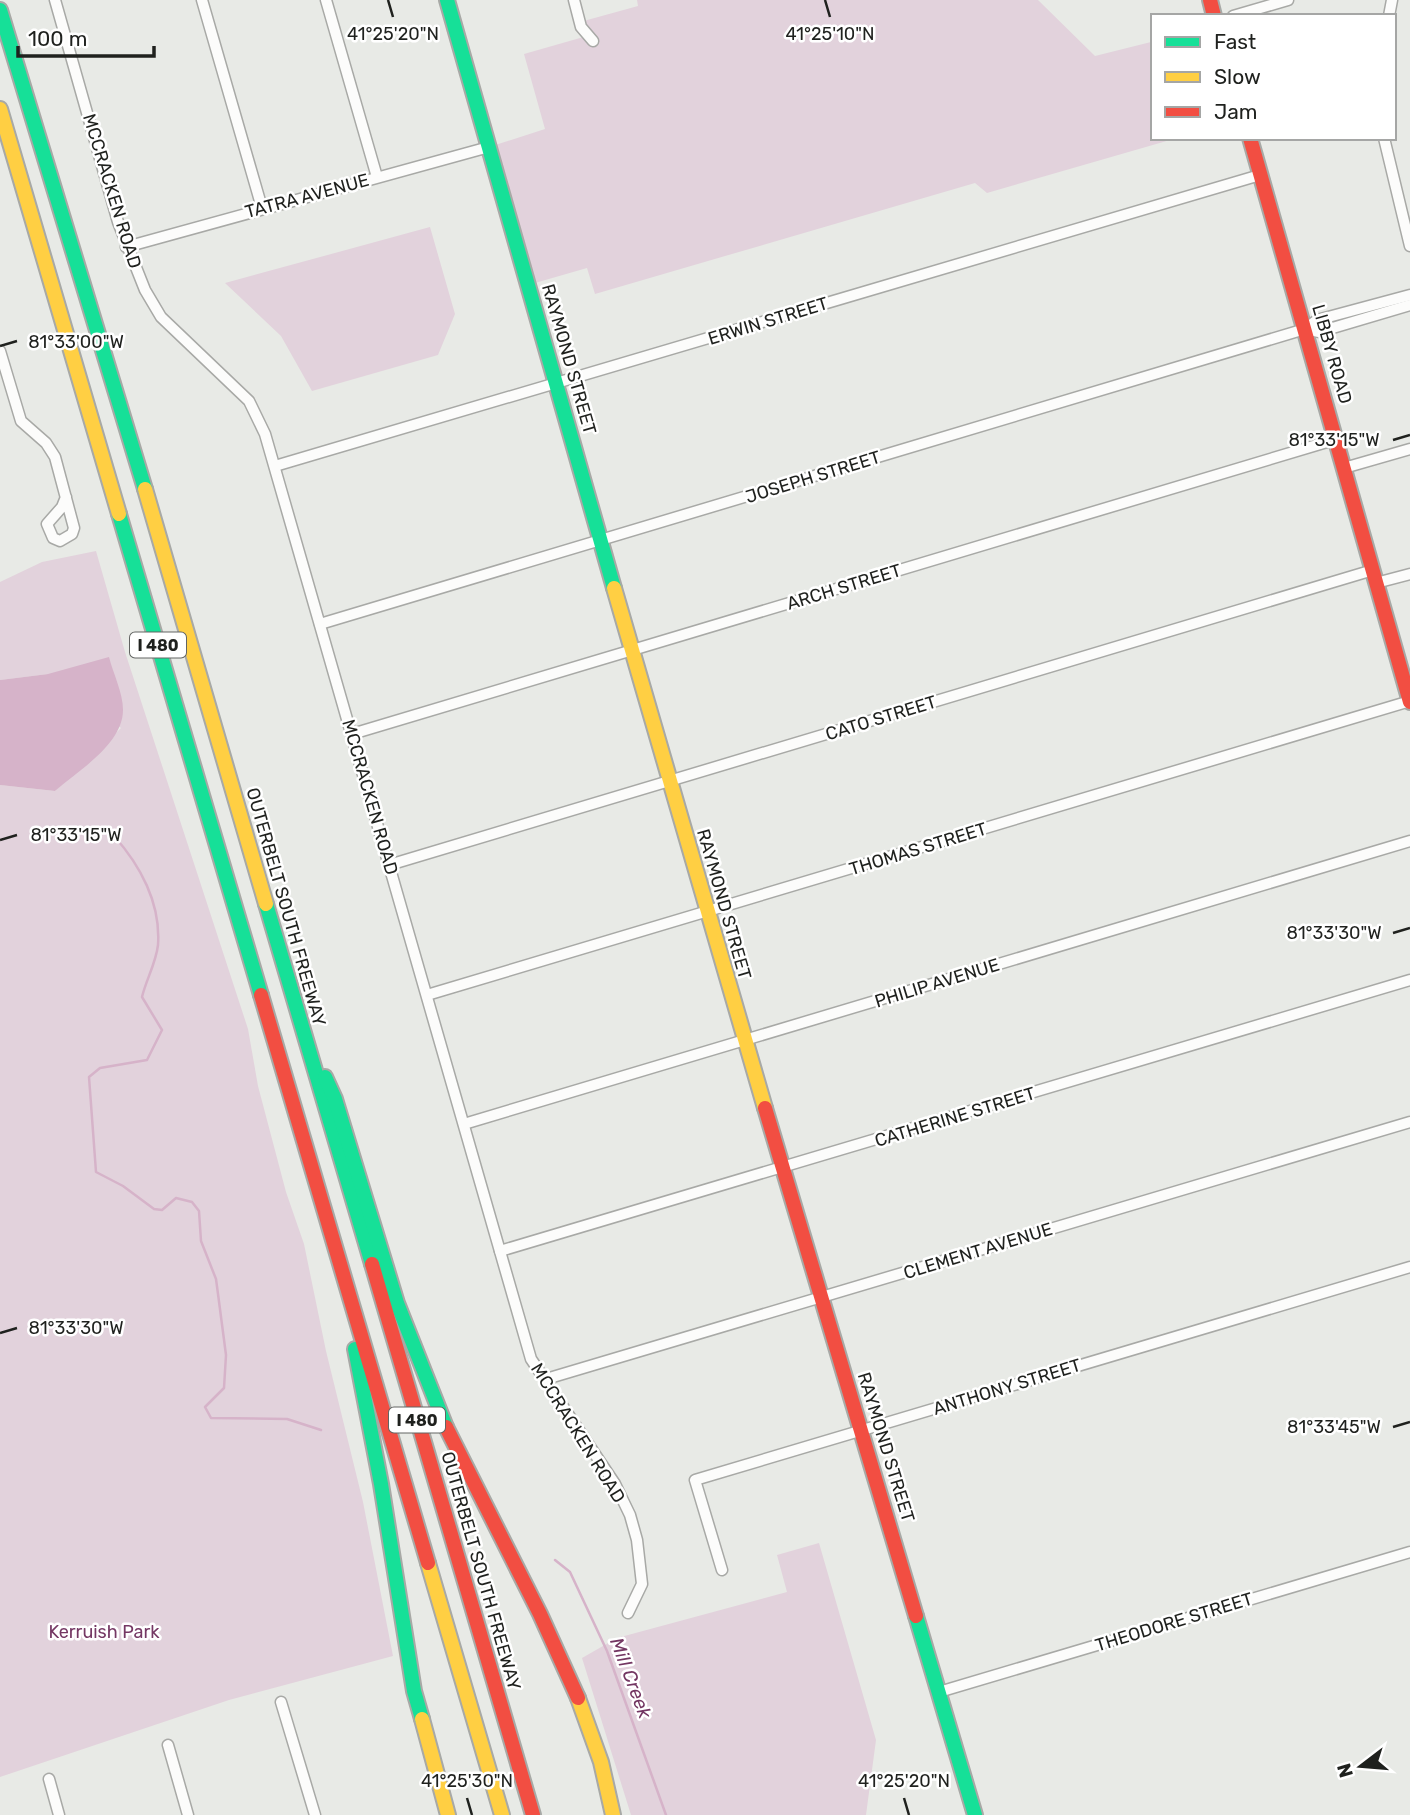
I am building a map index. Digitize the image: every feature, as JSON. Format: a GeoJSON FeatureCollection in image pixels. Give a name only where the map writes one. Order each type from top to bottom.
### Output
{"type":"FeatureCollection","features":[{"type":"Feature","properties":{"kind":"main road"},"geometry":{"type":"LineString","coordinates":[[5,0],[55,189]]}},
{"type":"Feature","properties":{"kind":"main road","name":"RAYMOND STREET"},"geometry":{"type":"LineString","coordinates":[[447,0],[706,912],[975,1815]]}},
{"type":"Feature","properties":{"kind":"main road","name":"OUTERBELT SOUTH FREEWAY"},"geometry":{"type":"LineString","coordinates":[[0,10],[533,1815]]}},
{"type":"Feature","properties":{"kind":"main road","name":"I 480"},"geometry":{"type":"LineString","coordinates":[[0,109],[502,1815]]}},
{"type":"Feature","properties":{"kind":"main road","name":"LIBBY ROAD"},"geometry":{"type":"LineString","coordinates":[[1251,140],[1410,701]]}},
{"type":"Feature","properties":{"kind":"main road"},"geometry":{"type":"LineString","coordinates":[[300,1025],[335,1099],[434,1401],[575,1686],[598,1752],[613,1815]]}},
{"type":"Feature","properties":{"kind":"main road"},"geometry":{"type":"LineString","coordinates":[[348,1293],[359,1377],[381,1484],[410,1672],[448,1815]]}},
{"type":"Feature","properties":{"kind":"street","name":"MCCRACKEN ROAD"},"geometry":{"type":"LineString","coordinates":[[55,0],[126,247],[145,290],[162,317],[249,401],[265,434],[531,1359],[615,1484],[630,1516],[637,1539],[642,1584],[628,1613]]}},
{"type":"Feature","properties":{"kind":"street"},"geometry":{"type":"LineString","coordinates":[[202,0],[262,208]]}},
{"type":"Feature","properties":{"kind":"street"},"geometry":{"type":"LineString","coordinates":[[326,0],[377,177]]}},
{"type":"Feature","properties":{"kind":"street"},"geometry":{"type":"LineString","coordinates":[[574,0],[581,27],[593,41]]}},
{"type":"Feature","properties":{"kind":"street"},"geometry":{"type":"LineString","coordinates":[[1240,14],[1288,0]]}},
{"type":"Feature","properties":{"kind":"street"},"geometry":{"type":"LineString","coordinates":[[1384,140],[1410,246]]}},
{"type":"Feature","properties":{"kind":"street","name":"TATRA AVENUE"},"geometry":{"type":"LineString","coordinates":[[126,247],[489,147]]}},
{"type":"Feature","properties":{"kind":"street","name":"ERWIN STREET"},"geometry":{"type":"LineString","coordinates":[[275,466],[1260,175]]}},
{"type":"Feature","properties":{"kind":"street"},"geometry":{"type":"LineString","coordinates":[[1305,329],[1314,321],[1410,295]]}},
{"type":"Feature","properties":{"kind":"street"},"geometry":{"type":"LineString","coordinates":[[1305,329],[1319,332],[1410,305]]}},
{"type":"Feature","properties":{"kind":"street","name":"JOSEPH STREET"},"geometry":{"type":"LineString","coordinates":[[320,624],[1305,329]]}},
{"type":"Feature","properties":{"kind":"street"},"geometry":{"type":"LineString","coordinates":[[0,351],[21,421],[51,449],[66,497]]}},
{"type":"Feature","properties":{"kind":"street","name":"ARCH STREET"},"geometry":{"type":"LineString","coordinates":[[352,734],[1336,439]]}},
{"type":"Feature","properties":{"kind":"street"},"geometry":{"type":"LineString","coordinates":[[1344,468],[1410,449]]}},
{"type":"Feature","properties":{"kind":"street","name":"CATO STREET"},"geometry":{"type":"LineString","coordinates":[[389,865],[1375,577],[1410,574]]}},
{"type":"Feature","properties":{"kind":"street","name":"THOMAS STREET"},"geometry":{"type":"LineString","coordinates":[[426,995],[1410,701]]}},
{"type":"Feature","properties":{"kind":"street","name":"PHILIP AVENUE"},"geometry":{"type":"LineString","coordinates":[[464,1124],[1410,841]]}},
{"type":"Feature","properties":{"kind":"street","name":"CATHERINE STREET"},"geometry":{"type":"LineString","coordinates":[[500,1251],[1410,980]]}},
{"type":"Feature","properties":{"kind":"street","name":"CLEMENT AVENUE"},"geometry":{"type":"LineString","coordinates":[[546,1379],[1410,1122]]}},
{"type":"Feature","properties":{"kind":"street","name":"ANTHONY STREET"},"geometry":{"type":"LineString","coordinates":[[722,1570],[695,1480],[1410,1267]]}},
{"type":"Feature","properties":{"kind":"street","name":"THEODORE STREET"},"geometry":{"type":"LineString","coordinates":[[939,1692],[1410,1552]]}},
{"type":"Feature","properties":{"kind":"street"},"geometry":{"type":"LineString","coordinates":[[281,1702],[316,1815]]}},
{"type":"Feature","properties":{"kind":"street"},"geometry":{"type":"LineString","coordinates":[[168,1745],[188,1815]]}},
{"type":"Feature","properties":{"kind":"street"},"geometry":{"type":"LineString","coordinates":[[49,1779],[59,1815]]}},
{"type":"Feature","properties":{"kind":"green space"},"geometry":{"type":"Polygon","coordinates":[[[637,0],[1038,0],[1095,56],[1151,42],[1151,140],[1170,140],[987,193],[975,183],[595,294],[587,268],[528,285],[489,147],[545,129],[524,54],[587,36],[580,22],[638,6],[637,0]]]}},
{"type":"Feature","properties":{"kind":"green space"},"geometry":{"type":"Polygon","coordinates":[[[430,227],[455,314],[438,355],[312,391],[281,336],[225,283],[430,227]]]}},
{"type":"Feature","properties":{"kind":"green space","name":"Kerruish Park"},"geometry":{"type":"Polygon","coordinates":[[[96,551],[125,652],[248,1029],[258,1086],[286,1192],[304,1244],[326,1351],[363,1502],[393,1656],[229,1700],[0,1777],[0,785],[55,791],[121,728],[48,674],[0,680],[0,582],[42,562],[96,551]]]}},
{"type":"Feature","properties":{"kind":"green space"},"geometry":{"type":"Polygon","coordinates":[[[819,1543],[876,1740],[866,1815],[631,1815],[582,1658],[617,1638],[787,1592],[777,1555],[819,1543]]]}},
{"type":"Feature","properties":{"kind":"shaded area"},"geometry":{"type":"Polygon","coordinates":[[[109,657],[120,690],[123,710],[116,734],[108,745],[55,791],[0,785],[0,680],[48,674],[109,657]]]}},
{"type":"Feature","properties":{"kind":"waterway"},"geometry":{"type":"LineString","coordinates":[[114,836],[140,872],[156,914],[157,952],[142,997],[162,1030],[147,1060],[100,1068],[89,1077],[96,1172],[123,1186],[154,1209],[162,1210],[176,1198],[192,1202],[199,1211],[201,1241],[216,1279],[226,1355],[224,1388],[205,1407],[211,1418],[287,1419],[321,1430]]}},
{"type":"Feature","properties":{"kind":"waterway","name":"Mill Creek"},"geometry":{"type":"LineString","coordinates":[[555,1560],[570,1572],[607,1651],[666,1815]]}},
{"type":"Feature","properties":{"kind":"traffic: fast"},"geometry":{"type":"LineString","coordinates":[[447,0],[614,588]]}},
{"type":"Feature","properties":{"kind":"traffic: fast"},"geometry":{"type":"LineString","coordinates":[[0,10],[145,489]]}},
{"type":"Feature","properties":{"kind":"traffic: fast"},"geometry":{"type":"LineString","coordinates":[[119,514],[261,995]]}},
{"type":"Feature","properties":{"kind":"traffic: fast"},"geometry":{"type":"LineString","coordinates":[[266,904],[372,1264]]}},
{"type":"Feature","properties":{"kind":"traffic: fast"},"geometry":{"type":"LineString","coordinates":[[325,1077],[335,1099],[397,1303],[446,1427]]}},
{"type":"Feature","properties":{"kind":"traffic: fast"},"geometry":{"type":"LineString","coordinates":[[355,1349],[381,1484],[414,1691],[422,1719]]}},
{"type":"Feature","properties":{"kind":"traffic: fast"},"geometry":{"type":"LineString","coordinates":[[916,1616],[975,1815]]}},
{"type":"Feature","properties":{"kind":"traffic: slow"},"geometry":{"type":"LineString","coordinates":[[0,109],[119,514]]}},
{"type":"Feature","properties":{"kind":"traffic: slow"},"geometry":{"type":"LineString","coordinates":[[145,489],[266,904]]}},
{"type":"Feature","properties":{"kind":"traffic: slow"},"geometry":{"type":"LineString","coordinates":[[614,588],[765,1108]]}},
{"type":"Feature","properties":{"kind":"traffic: slow"},"geometry":{"type":"LineString","coordinates":[[428,1563],[502,1815]]}},
{"type":"Feature","properties":{"kind":"traffic: slow"},"geometry":{"type":"LineString","coordinates":[[578,1698],[601,1762],[613,1815]]}},
{"type":"Feature","properties":{"kind":"traffic: slow"},"geometry":{"type":"LineString","coordinates":[[422,1719],[448,1815]]}},
{"type":"Feature","properties":{"kind":"traffic: jam"},"geometry":{"type":"LineString","coordinates":[[1210,0],[1214,14]]}},
{"type":"Feature","properties":{"kind":"traffic: jam"},"geometry":{"type":"LineString","coordinates":[[1251,140],[1410,702]]}},
{"type":"Feature","properties":{"kind":"traffic: jam"},"geometry":{"type":"LineString","coordinates":[[261,995],[428,1563]]}},
{"type":"Feature","properties":{"kind":"traffic: jam"},"geometry":{"type":"LineString","coordinates":[[765,1108],[916,1616]]}},
{"type":"Feature","properties":{"kind":"traffic: jam"},"geometry":{"type":"LineString","coordinates":[[372,1264],[533,1815]]}},
{"type":"Feature","properties":{"kind":"traffic: jam"},"geometry":{"type":"LineString","coordinates":[[446,1427],[540,1614],[578,1698]]}}]}
